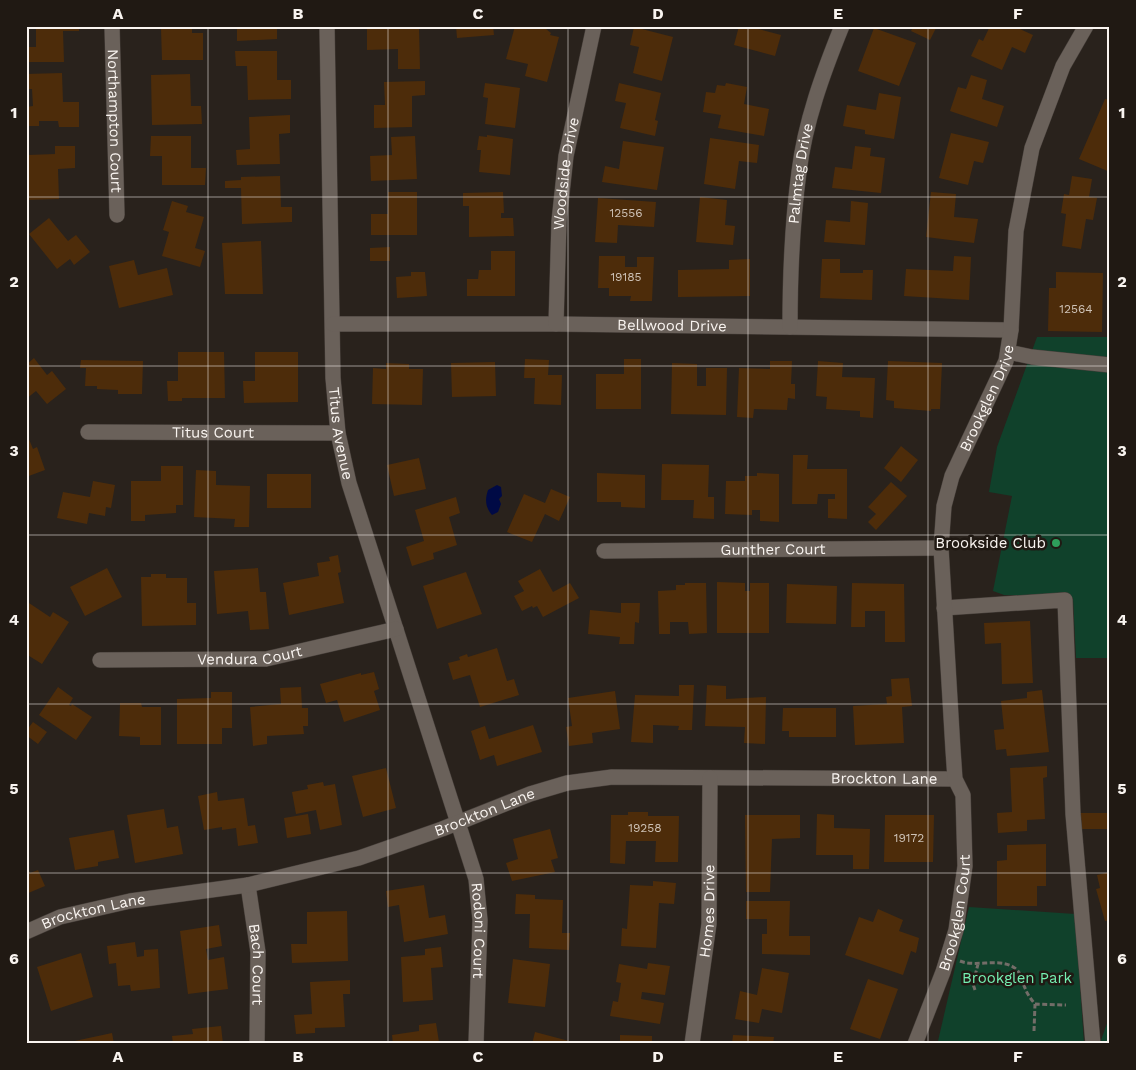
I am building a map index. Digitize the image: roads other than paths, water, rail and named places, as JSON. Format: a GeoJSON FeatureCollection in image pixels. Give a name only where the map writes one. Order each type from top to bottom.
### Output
{"type":"FeatureCollection","features":[{"type":"Feature","properties":{"kind":"street","name":"Northampton Court"},"geometry":{"type":"LineString","coordinates":[[112,26],[117,216]]}},
{"type":"Feature","properties":{"kind":"street","name":"Titus Avenue"},"geometry":{"type":"LineString","coordinates":[[326,26],[333,378],[338,433],[349,483],[458,822]]}},
{"type":"Feature","properties":{"kind":"street","name":"Woodside Drive"},"geometry":{"type":"LineString","coordinates":[[556,324],[559,222],[566,156],[594,26]]}},
{"type":"Feature","properties":{"kind":"street","name":"Palmtag Drive"},"geometry":{"type":"LineString","coordinates":[[790,328],[790,256],[799,170],[820,81],[842,26]]}},
{"type":"Feature","properties":{"kind":"street","name":"Brookglen Drive"},"geometry":{"type":"LineString","coordinates":[[954,779],[941,548],[944,506],[952,476],[994,388],[1008,352],[1016,231],[1032,148],[1063,66],[1086,26]]}},
{"type":"Feature","properties":{"kind":"street","name":"Bellwood Drive"},"geometry":{"type":"LineString","coordinates":[[333,324],[556,324],[1010,330]]}},
{"type":"Feature","properties":{"kind":"street"},"geometry":{"type":"LineString","coordinates":[[1008,352],[1032,357],[1110,365]]}},
{"type":"Feature","properties":{"kind":"street","name":"Titus Court"},"geometry":{"type":"LineString","coordinates":[[88,432],[338,433]]}},
{"type":"Feature","properties":{"kind":"street","name":"Gunther Court"},"geometry":{"type":"LineString","coordinates":[[604,550],[941,548]]}},
{"type":"Feature","properties":{"kind":"street"},"geometry":{"type":"LineString","coordinates":[[944,608],[1065,600],[1073,814],[1093,1044]]}},
{"type":"Feature","properties":{"kind":"street","name":"Vendura Court"},"geometry":{"type":"LineString","coordinates":[[100,660],[266,659],[396,629]]}},
{"type":"Feature","properties":{"kind":"street","name":"Brockton Lane"},"geometry":{"type":"LineString","coordinates":[[26,932],[60,917],[130,901],[248,885],[359,858],[530,794],[567,783],[612,777],[954,779]]}},
{"type":"Feature","properties":{"kind":"street","name":"Homes Drive"},"geometry":{"type":"LineString","coordinates":[[692,1044],[709,924],[710,778]]}},
{"type":"Feature","properties":{"kind":"street","name":"Brookglen Court"},"geometry":{"type":"LineString","coordinates":[[915,1044],[956,930],[965,866],[963,795],[954,779]]}},
{"type":"Feature","properties":{"kind":"street","name":"Rodoni Court"},"geometry":{"type":"LineString","coordinates":[[458,822],[476,879],[480,920],[476,1044]]}},
{"type":"Feature","properties":{"kind":"street","name":"Bach Court"},"geometry":{"type":"LineString","coordinates":[[248,885],[258,952],[257,1044]]}},
{"type":"Feature","properties":{"kind":"place","name":"Brookside Club"},"geometry":{"type":"Point","coordinates":[1056,543]}},
{"type":"Feature","properties":{"kind":"park label","name":"Brookglen Park"},"geometry":{"type":"Point","coordinates":[1017,978]}}]}
